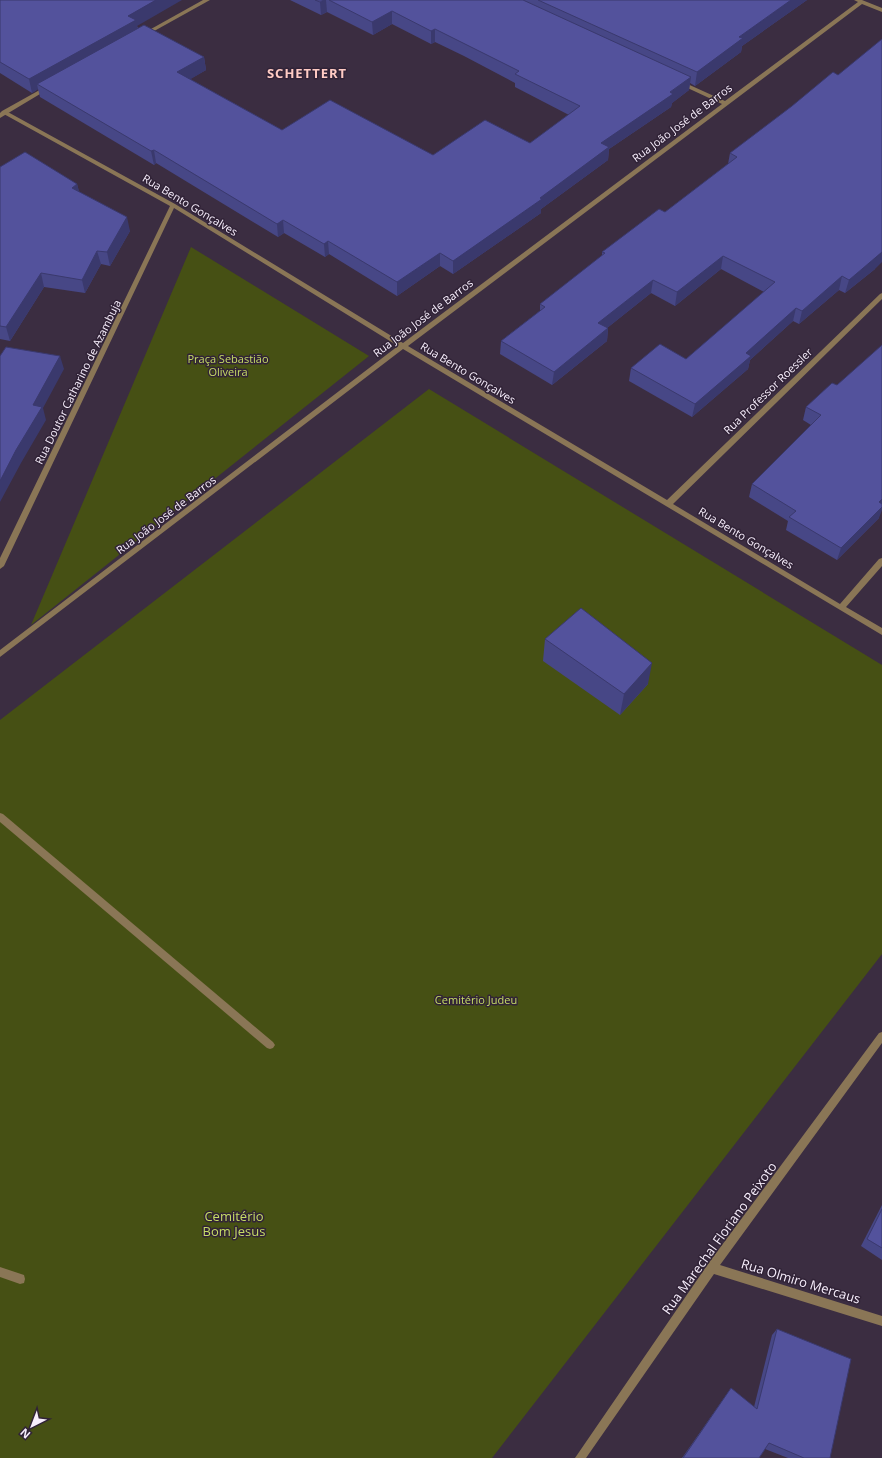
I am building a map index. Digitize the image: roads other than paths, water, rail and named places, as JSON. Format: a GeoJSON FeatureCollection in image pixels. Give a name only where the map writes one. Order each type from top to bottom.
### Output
{"type":"FeatureCollection","features":[{"type":"Feature","properties":{"kind":"street"},"geometry":{"type":"LineString","coordinates":[[137,38],[207,0]]}},
{"type":"Feature","properties":{"kind":"street"},"geometry":{"type":"LineString","coordinates":[[859,1],[882,10]]}},
{"type":"Feature","properties":{"kind":"street","name":"Rua João José de Barros"},"geometry":{"type":"LineString","coordinates":[[0,654],[403,346],[859,1]]}},
{"type":"Feature","properties":{"kind":"street"},"geometry":{"type":"LineString","coordinates":[[675,80],[725,103]]}},
{"type":"Feature","properties":{"kind":"street"},"geometry":{"type":"LineString","coordinates":[[1,112],[53,85]]}},
{"type":"Feature","properties":{"kind":"street","name":"Rua Bento Gonçalves"},"geometry":{"type":"LineString","coordinates":[[1,112],[173,205],[403,346],[882,632]]}},
{"type":"Feature","properties":{"kind":"street","name":"Rua Doutor Catharino de Azambuja"},"geometry":{"type":"LineString","coordinates":[[0,566],[173,205]]}},
{"type":"Feature","properties":{"kind":"street","name":"Rua Professor Roessler"},"geometry":{"type":"LineString","coordinates":[[668,503],[882,295]]}},
{"type":"Feature","properties":{"kind":"street"},"geometry":{"type":"LineString","coordinates":[[841,608],[882,561]]}},
{"type":"Feature","properties":{"kind":"street"},"geometry":{"type":"LineString","coordinates":[[0,817],[270,1045]]}},
{"type":"Feature","properties":{"kind":"street","name":"Rua Marechal Floriano Peixoto"},"geometry":{"type":"LineString","coordinates":[[580,1458],[712,1268],[882,1036]]}},
{"type":"Feature","properties":{"kind":"street","name":"Rua Olmiro Mercaus"},"geometry":{"type":"LineString","coordinates":[[712,1268],[882,1321]]}},
{"type":"Feature","properties":{"kind":"street"},"geometry":{"type":"LineString","coordinates":[[0,1272],[20,1279]]}},
{"type":"Feature","properties":{"kind":"district","name":"SCHETTERT"},"geometry":{"type":"Point","coordinates":[307,73]}},
{"type":"Feature","properties":{"kind":"park label","name":"Praça Sebastião Oliveira"},"geometry":{"type":"Point","coordinates":[228,365]}},
{"type":"Feature","properties":{"kind":"park label","name":"Cemitério Judeu"},"geometry":{"type":"Point","coordinates":[476,1000]}},
{"type":"Feature","properties":{"kind":"park label","name":"Cemitério Bom Jesus"},"geometry":{"type":"Point","coordinates":[234,1224]}}]}
